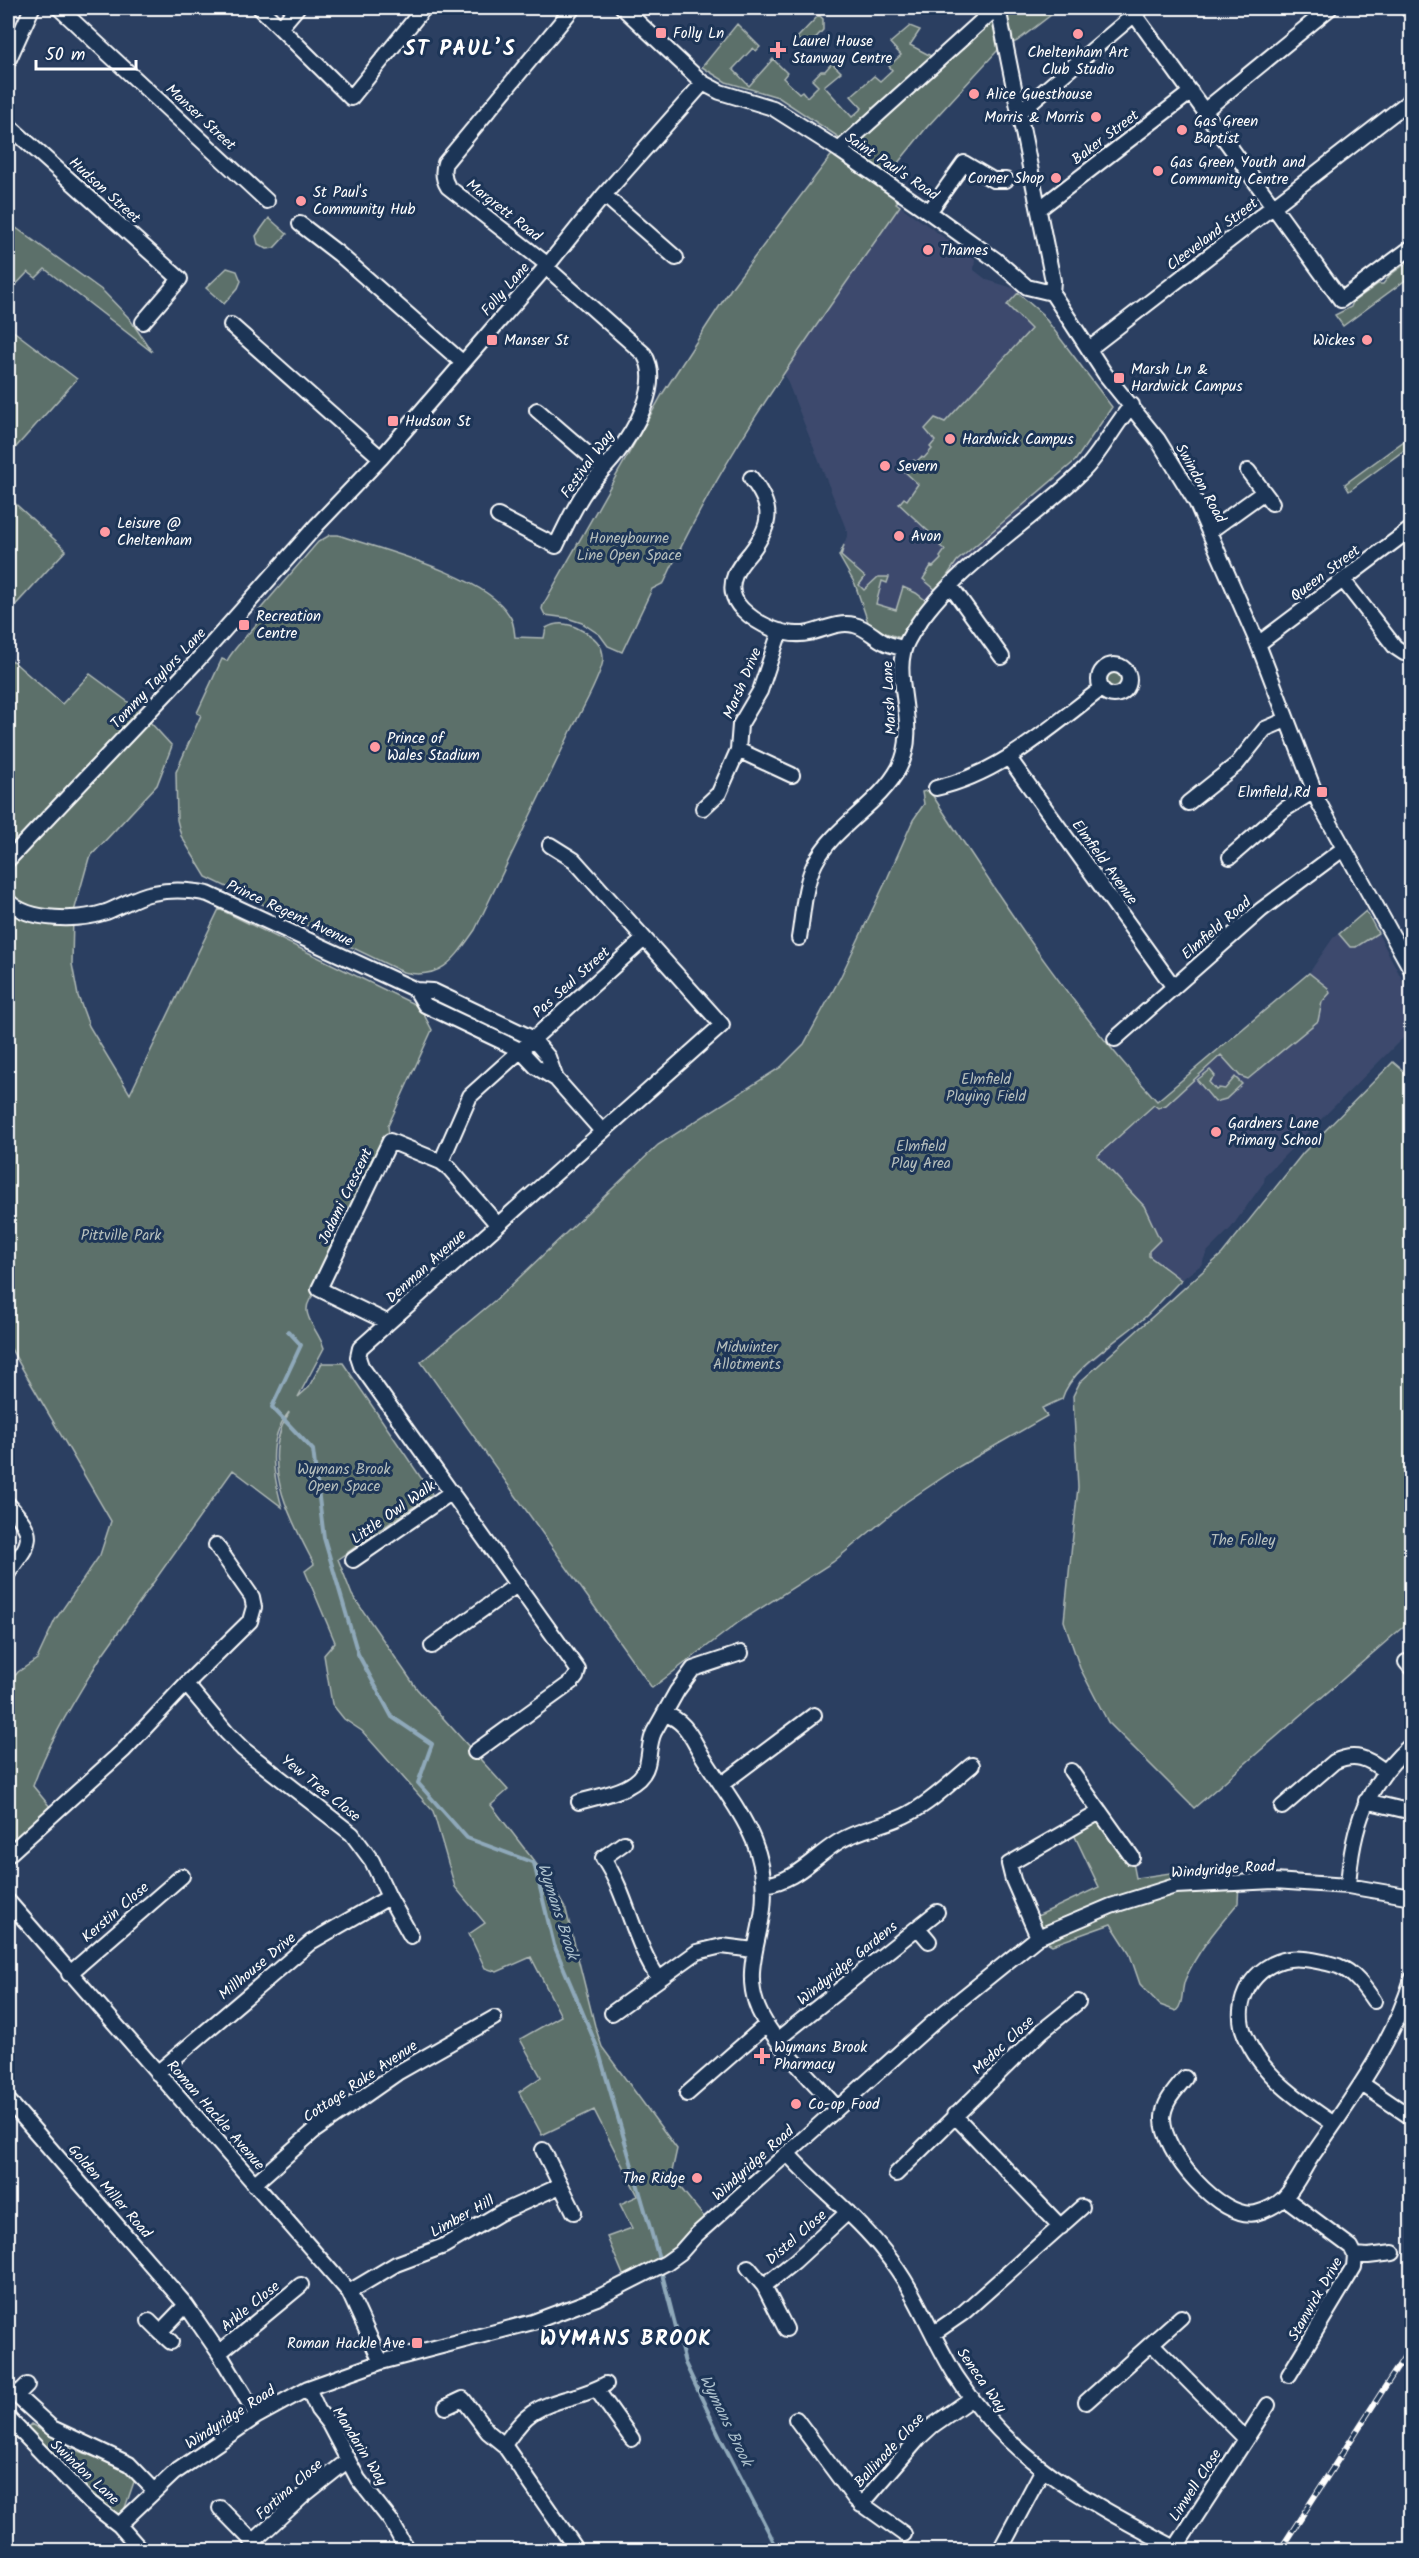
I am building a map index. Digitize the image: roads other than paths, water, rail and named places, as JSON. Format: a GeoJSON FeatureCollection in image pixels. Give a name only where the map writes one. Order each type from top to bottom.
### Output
{"type":"FeatureCollection","features":[{"type":"Feature","properties":{"kind":"street"},"geometry":{"type":"LineString","coordinates":[[9,50],[32,8]]}},
{"type":"Feature","properties":{"kind":"street","name":"Manser Street"},"geometry":{"type":"LineString","coordinates":[[59,8],[267,201]]}},
{"type":"Feature","properties":{"kind":"street"},"geometry":{"type":"LineString","coordinates":[[260,8],[351,98],[424,8]]}},
{"type":"Feature","properties":{"kind":"street"},"geometry":{"type":"LineString","coordinates":[[280,28],[297,8]]}},
{"type":"Feature","properties":{"kind":"street","name":"Margrett Road"},"geometry":{"type":"LineString","coordinates":[[547,266],[448,187],[443,170],[445,163],[573,8]]}},
{"type":"Feature","properties":{"kind":"street","name":"Saint Paul's Road"},"geometry":{"type":"LineString","coordinates":[[623,8],[703,83],[720,92],[773,108],[929,212],[996,260],[1027,287],[1052,292]]}},
{"type":"Feature","properties":{"kind":"street"},"geometry":{"type":"LineString","coordinates":[[839,150],[997,8]]}},
{"type":"Feature","properties":{"kind":"street","name":"Swindon Road"},"geometry":{"type":"LineString","coordinates":[[997,8],[1053,281],[1052,292],[1105,374],[1132,405],[1169,457],[1210,531],[1258,645],[1314,791],[1343,849],[1411,970]]}},
{"type":"Feature","properties":{"kind":"street"},"geometry":{"type":"LineString","coordinates":[[1204,111],[1330,8]]}},
{"type":"Feature","properties":{"kind":"street"},"geometry":{"type":"LineString","coordinates":[[1018,113],[1138,11],[1204,111],[1341,300],[1412,247]]}},
{"type":"Feature","properties":{"kind":"street","name":"Folly Lane"},"geometry":{"type":"LineString","coordinates":[[328,513],[381,458],[547,266],[604,195],[703,83]]}},
{"type":"Feature","properties":{"kind":"street","name":"Baker Street"},"geometry":{"type":"LineString","coordinates":[[1039,209],[1191,92]]}},
{"type":"Feature","properties":{"kind":"street","name":"Cleeveland Street"},"geometry":{"type":"LineString","coordinates":[[1089,349],[1412,99]]}},
{"type":"Feature","properties":{"kind":"street","name":"Hudson Street"},"geometry":{"type":"LineString","coordinates":[[8,125],[180,279],[143,322]]}},
{"type":"Feature","properties":{"kind":"street"},"geometry":{"type":"LineString","coordinates":[[929,212],[964,163],[993,180],[1006,180]]}},
{"type":"Feature","properties":{"kind":"street"},"geometry":{"type":"LineString","coordinates":[[604,195],[676,258]]}},
{"type":"Feature","properties":{"kind":"street"},"geometry":{"type":"LineString","coordinates":[[300,224],[339,254],[463,363]]}},
{"type":"Feature","properties":{"kind":"street","name":"Festival Way"},"geometry":{"type":"LineString","coordinates":[[498,516],[556,546],[581,497],[620,449],[636,422],[650,385],[650,365],[640,350],[547,266]]}},
{"type":"Feature","properties":{"kind":"street"},"geometry":{"type":"LineString","coordinates":[[231,324],[381,458]]}},
{"type":"Feature","properties":{"kind":"street","name":"Marsh Lane"},"geometry":{"type":"LineString","coordinates":[[799,938],[814,865],[823,851],[888,783],[905,756],[909,726],[901,660],[904,649],[929,610],[950,585],[1085,469],[1132,405]]}},
{"type":"Feature","properties":{"kind":"street"},"geometry":{"type":"LineString","coordinates":[[537,410],[604,468]]}},
{"type":"Feature","properties":{"kind":"street"},"geometry":{"type":"LineString","coordinates":[[1210,531],[1268,498],[1248,471]]}},
{"type":"Feature","properties":{"kind":"street"},"geometry":{"type":"LineString","coordinates":[[751,478],[764,495],[767,504],[766,528],[735,575],[733,594],[735,601],[750,616],[780,631],[806,634],[839,624],[853,624],[884,642],[904,649]]}},
{"type":"Feature","properties":{"kind":"street","name":"Tommy Taylors Lane"},"geometry":{"type":"LineString","coordinates":[[8,860],[195,663],[328,513]]}},
{"type":"Feature","properties":{"kind":"street","name":"Queen Street"},"geometry":{"type":"LineString","coordinates":[[1258,645],[1412,528]]}},
{"type":"Feature","properties":{"kind":"street"},"geometry":{"type":"LineString","coordinates":[[1343,580],[1395,647],[1404,653],[1412,654]]}},
{"type":"Feature","properties":{"kind":"street"},"geometry":{"type":"LineString","coordinates":[[950,585],[1002,657]]}},
{"type":"Feature","properties":{"kind":"street","name":"Marsh Drive"},"geometry":{"type":"LineString","coordinates":[[703,808],[719,793],[738,750],[740,725],[760,691],[780,631]]}},
{"type":"Feature","properties":{"kind":"street"},"geometry":{"type":"LineString","coordinates":[[936,788],[961,782],[1009,758],[1101,689]]}},
{"type":"Feature","properties":{"kind":"street"},"geometry":{"type":"LineString","coordinates":[[1188,803],[1237,764],[1266,729],[1286,720]]}},
{"type":"Feature","properties":{"kind":"street"},"geometry":{"type":"LineString","coordinates":[[738,750],[792,775]]}},
{"type":"Feature","properties":{"kind":"street","name":"Elmfield Avenue"},"geometry":{"type":"LineString","coordinates":[[1009,758],[1173,986]]}},
{"type":"Feature","properties":{"kind":"street"},"geometry":{"type":"LineString","coordinates":[[1230,857],[1285,809],[1314,791]]}},
{"type":"Feature","properties":{"kind":"street","name":"Denman Avenue"},"geometry":{"type":"LineString","coordinates":[[475,1752],[572,1682],[578,1674],[574,1662],[359,1362],[358,1353],[363,1343],[722,1025],[574,860],[550,845]]}},
{"type":"Feature","properties":{"kind":"street","name":"Elmfield Road"},"geometry":{"type":"LineString","coordinates":[[1115,1039],[1262,910],[1343,849]]}},
{"type":"Feature","properties":{"kind":"street","name":"Prince Regent Avenue"},"geometry":{"type":"LineString","coordinates":[[8,901],[35,914],[77,918],[106,912],[136,898],[156,892],[183,890],[208,894],[416,990],[433,991],[532,1038],[548,1057],[556,1079]]}},
{"type":"Feature","properties":{"kind":"street","name":"Pas Seul Street"},"geometry":{"type":"LineString","coordinates":[[441,1162],[470,1096],[644,939]]}},
{"type":"Feature","properties":{"kind":"street","name":"Prince Regent Avenue"},"geometry":{"type":"LineString","coordinates":[[416,990],[425,1005],[520,1050],[536,1067],[556,1079],[602,1131]]}},
{"type":"Feature","properties":{"kind":"street","name":"Jodami Crescent"},"geometry":{"type":"LineString","coordinates":[[387,1322],[320,1289],[390,1142],[441,1162],[449,1168],[497,1224]]}},
{"type":"Feature","properties":{"kind":"street","name":"Little Owl Walk"},"geometry":{"type":"LineString","coordinates":[[353,1560],[452,1492]]}},
{"type":"Feature","properties":{"kind":"street"},"geometry":{"type":"LineString","coordinates":[[8,1504],[23,1522],[28,1540],[27,1547],[8,1573]]}},
{"type":"Feature","properties":{"kind":"street"},"geometry":{"type":"LineString","coordinates":[[8,1856],[124,1750],[186,1684],[246,1627],[253,1614],[252,1597],[216,1545]]}},
{"type":"Feature","properties":{"kind":"street"},"geometry":{"type":"LineString","coordinates":[[432,1646],[518,1584]]}},
{"type":"Feature","properties":{"kind":"street"},"geometry":{"type":"LineString","coordinates":[[579,1802],[629,1786],[640,1778],[648,1761],[650,1740],[693,1669],[741,1653]]}},
{"type":"Feature","properties":{"kind":"street","name":"Yew Tree Close"},"geometry":{"type":"LineString","coordinates":[[186,1684],[243,1749],[352,1834],[372,1861],[411,1936]]}},
{"type":"Feature","properties":{"kind":"street"},"geometry":{"type":"LineString","coordinates":[[664,1714],[683,1724],[737,1805],[750,1831],[764,1885],[762,1913],[751,1967],[753,1992],[766,2025],[836,2108]]}},
{"type":"Feature","properties":{"kind":"street"},"geometry":{"type":"LineString","coordinates":[[722,1784],[814,1715]]}},
{"type":"Feature","properties":{"kind":"street"},"geometry":{"type":"LineString","coordinates":[[1348,1886],[1354,1835],[1366,1802],[1384,1772],[1412,1744]]}},
{"type":"Feature","properties":{"kind":"street"},"geometry":{"type":"LineString","coordinates":[[1282,1807],[1340,1759],[1354,1756],[1367,1759],[1384,1772]]}},
{"type":"Feature","properties":{"kind":"street"},"geometry":{"type":"LineString","coordinates":[[764,1885],[780,1883],[852,1834],[909,1814],[972,1765]]}},
{"type":"Feature","properties":{"kind":"street"},"geometry":{"type":"LineString","coordinates":[[1071,1771],[1132,1857]]}},
{"type":"Feature","properties":{"kind":"street"},"geometry":{"type":"LineString","coordinates":[[1366,1802],[1412,1812]]}},
{"type":"Feature","properties":{"kind":"street"},"geometry":{"type":"LineString","coordinates":[[1038,1937],[1013,1880],[1009,1863],[1100,1812]]}},
{"type":"Feature","properties":{"kind":"street"},"geometry":{"type":"LineString","coordinates":[[624,1843],[603,1858],[619,1887],[646,1962],[659,1979]]}},
{"type":"Feature","properties":{"kind":"street","name":"Kerstin Close"},"geometry":{"type":"LineString","coordinates":[[69,1974],[182,1876]]}},
{"type":"Feature","properties":{"kind":"street","name":"Windyridge Road"},"geometry":{"type":"LineString","coordinates":[[119,2525],[174,2473],[257,2416],[308,2388],[381,2362],[533,2322],[627,2284],[680,2253],[695,2236],[811,2134],[836,2108],[976,1986],[1038,1937],[1111,1906],[1175,1886],[1274,1881],[1348,1886],[1412,1897]]}},
{"type":"Feature","properties":{"kind":"street","name":"Millhouse Drive"},"geometry":{"type":"LineString","coordinates":[[157,2073],[310,1942],[389,1897]]}},
{"type":"Feature","properties":{"kind":"street","name":"Roman Hackle Avenue"},"geometry":{"type":"LineString","coordinates":[[8,1901],[69,1974],[349,2292],[381,2362]]}},
{"type":"Feature","properties":{"kind":"street","name":"Windyridge Gardens"},"geometry":{"type":"LineString","coordinates":[[778,2039],[937,1912]]}},
{"type":"Feature","properties":{"kind":"street"},"geometry":{"type":"LineString","coordinates":[[918,1928],[929,1941]]}},
{"type":"Feature","properties":{"kind":"street"},"geometry":{"type":"LineString","coordinates":[[612,2013],[704,1949],[722,1946],[754,1950]]}},
{"type":"Feature","properties":{"kind":"street"},"geometry":{"type":"LineString","coordinates":[[1334,2124],[1281,2084],[1258,2059],[1241,2024],[1243,1997],[1251,1982],[1263,1970],[1278,1961],[1295,1958],[1339,1966],[1358,1980],[1374,2001]]}},
{"type":"Feature","properties":{"kind":"street"},"geometry":{"type":"LineString","coordinates":[[1182,2087],[1165,2105],[1163,2125],[1172,2149],[1193,2179],[1230,2209],[1242,2213],[1257,2213],[1274,2206],[1285,2198],[1362,2084],[1389,2037],[1411,1980]]}},
{"type":"Feature","properties":{"kind":"street","name":"Medoc Close"},"geometry":{"type":"LineString","coordinates":[[896,2174],[1042,2031],[1078,2002]]}},
{"type":"Feature","properties":{"kind":"street","name":"Cottage Rake Avenue"},"geometry":{"type":"LineString","coordinates":[[254,2184],[314,2131],[388,2079],[494,2018]]}},
{"type":"Feature","properties":{"kind":"street"},"geometry":{"type":"LineString","coordinates":[[687,2094],[766,2025]]}},
{"type":"Feature","properties":{"kind":"street"},"geometry":{"type":"LineString","coordinates":[[1362,2084],[1412,2118]]}},
{"type":"Feature","properties":{"kind":"street","name":"Golden Miller Road"},"geometry":{"type":"LineString","coordinates":[[8,2100],[186,2305],[219,2353],[257,2416]]}},
{"type":"Feature","properties":{"kind":"street"},"geometry":{"type":"LineString","coordinates":[[954,2115],[1060,2227]]}},
{"type":"Feature","properties":{"kind":"street"},"geometry":{"type":"LineString","coordinates":[[543,2150],[574,2212]]}},
{"type":"Feature","properties":{"kind":"street","name":"Seneca Way"},"geometry":{"type":"LineString","coordinates":[[787,2153],[806,2174],[848,2212],[886,2253],[910,2289],[944,2357],[972,2398],[1006,2438],[1042,2471],[1174,2549]]}},
{"type":"Feature","properties":{"kind":"street","name":"Limber Hill"},"geometry":{"type":"LineString","coordinates":[[349,2292],[396,2264],[444,2246],[500,2213],[560,2186]]}},
{"type":"Feature","properties":{"kind":"street","name":"Stanwick Drive"},"geometry":{"type":"LineString","coordinates":[[1285,2198],[1350,2247],[1355,2255],[1352,2272],[1289,2375]]}},
{"type":"Feature","properties":{"kind":"street"},"geometry":{"type":"LineString","coordinates":[[934,2333],[963,2313],[1082,2207]]}},
{"type":"Feature","properties":{"kind":"street","name":"Distel Close"},"geometry":{"type":"LineString","coordinates":[[764,2286],[848,2212]]}},
{"type":"Feature","properties":{"kind":"street"},"geometry":{"type":"LineString","coordinates":[[1355,2255],[1393,2253]]}},
{"type":"Feature","properties":{"kind":"street","name":"Distel Close"},"geometry":{"type":"LineString","coordinates":[[748,2267],[764,2286],[786,2329]]}},
{"type":"Feature","properties":{"kind":"street","name":"Arkle Close"},"geometry":{"type":"LineString","coordinates":[[219,2353],[301,2285]]}},
{"type":"Feature","properties":{"kind":"street"},"geometry":{"type":"LineString","coordinates":[[160,2332],[186,2305]]}},
{"type":"Feature","properties":{"kind":"street"},"geometry":{"type":"LineString","coordinates":[[1086,2402],[1181,2317]]}},
{"type":"Feature","properties":{"kind":"street"},"geometry":{"type":"LineString","coordinates":[[149,2321],[171,2342]]}},
{"type":"Feature","properties":{"kind":"street"},"geometry":{"type":"LineString","coordinates":[[1152,2344],[1245,2438]]}},
{"type":"Feature","properties":{"kind":"street"},"geometry":{"type":"LineString","coordinates":[[27,2385],[12,2392],[45,2423],[58,2432],[129,2464],[154,2490]]}},
{"type":"Feature","properties":{"kind":"street"},"geometry":{"type":"LineString","coordinates":[[504,2445],[522,2421],[538,2409],[602,2387],[632,2439]]}},
{"type":"Feature","properties":{"kind":"street","name":"Mandarin Way"},"geometry":{"type":"LineString","coordinates":[[308,2388],[347,2461],[369,2495],[391,2522],[406,2550]]}},
{"type":"Feature","properties":{"kind":"street","name":"Ballinode Close"},"geometry":{"type":"LineString","coordinates":[[861,2505],[919,2438],[972,2398]]}},
{"type":"Feature","properties":{"kind":"street"},"geometry":{"type":"LineString","coordinates":[[446,2407],[463,2399],[488,2432],[504,2445],[576,2545]]}},
{"type":"Feature","properties":{"kind":"street","name":"Linwell Close"},"geometry":{"type":"LineString","coordinates":[[1174,2549],[1268,2405]]}},
{"type":"Feature","properties":{"kind":"street","name":"Swindon Lane"},"geometry":{"type":"LineString","coordinates":[[8,2418],[89,2502],[119,2525],[141,2550]]}},
{"type":"Feature","properties":{"kind":"street","name":"Ballinode Close"},"geometry":{"type":"LineString","coordinates":[[796,2419],[861,2505],[904,2534]]}},
{"type":"Feature","properties":{"kind":"street","name":"Fortina Close"},"geometry":{"type":"LineString","coordinates":[[220,2508],[257,2546],[303,2496],[347,2461]]}},
{"type":"Feature","properties":{"kind":"street"},"geometry":{"type":"LineString","coordinates":[[1000,2550],[1042,2471]]}},
{"type":"Feature","properties":{"kind":"waterway","name":"Wymans Brook"},"geometry":{"type":"LineString","coordinates":[[288,1331],[301,1345],[272,1407],[313,1450],[324,1538],[358,1654],[392,1717],[432,1744],[418,1783],[467,1838],[534,1863],[554,1945],[598,2049],[660,2262]]}},
{"type":"Feature","properties":{"kind":"waterway","name":"Wymans Brook"},"geometry":{"type":"LineString","coordinates":[[661,2270],[685,2363],[778,2550]]}},
{"type":"Feature","properties":{"kind":"railway"},"geometry":{"type":"LineString","coordinates":[[1280,2550],[1412,2345]]}},
{"type":"Feature","properties":{"kind":"place","name":"Folly Ln"},"geometry":{"type":"Point","coordinates":[661,33]}},
{"type":"Feature","properties":{"kind":"place","name":"Cheltenham Art Club Studio"},"geometry":{"type":"Point","coordinates":[1078,34]}},
{"type":"Feature","properties":{"kind":"place","name":"Laurel House Stanway Centre"},"geometry":{"type":"Point","coordinates":[778,50]}},
{"type":"Feature","properties":{"kind":"place","name":"Alice Guesthouse"},"geometry":{"type":"Point","coordinates":[974,94]}},
{"type":"Feature","properties":{"kind":"place","name":"Morris & Morris"},"geometry":{"type":"Point","coordinates":[1096,117]}},
{"type":"Feature","properties":{"kind":"place","name":"Gas Green Baptist"},"geometry":{"type":"Point","coordinates":[1182,130]}},
{"type":"Feature","properties":{"kind":"place","name":"Gas Green Youth and Community Centre"},"geometry":{"type":"Point","coordinates":[1158,171]}},
{"type":"Feature","properties":{"kind":"place","name":"Corner Shop"},"geometry":{"type":"Point","coordinates":[1056,178]}},
{"type":"Feature","properties":{"kind":"place","name":"St Paul's Community Hub"},"geometry":{"type":"Point","coordinates":[301,201]}},
{"type":"Feature","properties":{"kind":"place","name":"Thames"},"geometry":{"type":"Point","coordinates":[928,250]}},
{"type":"Feature","properties":{"kind":"place","name":"Manser St"},"geometry":{"type":"Point","coordinates":[492,340]}},
{"type":"Feature","properties":{"kind":"place","name":"Wickes"},"geometry":{"type":"Point","coordinates":[1367,340]}},
{"type":"Feature","properties":{"kind":"place","name":"Marsh Ln & Hardwick Campus"},"geometry":{"type":"Point","coordinates":[1119,378]}},
{"type":"Feature","properties":{"kind":"place","name":"Hudson St"},"geometry":{"type":"Point","coordinates":[393,421]}},
{"type":"Feature","properties":{"kind":"place","name":"Hardwick Campus"},"geometry":{"type":"Point","coordinates":[950,439]}},
{"type":"Feature","properties":{"kind":"place","name":"Severn"},"geometry":{"type":"Point","coordinates":[885,466]}},
{"type":"Feature","properties":{"kind":"place","name":"Leisure @ Cheltenham"},"geometry":{"type":"Point","coordinates":[105,532]}},
{"type":"Feature","properties":{"kind":"place","name":"Avon"},"geometry":{"type":"Point","coordinates":[899,536]}},
{"type":"Feature","properties":{"kind":"place","name":"Recreation Centre"},"geometry":{"type":"Point","coordinates":[244,625]}},
{"type":"Feature","properties":{"kind":"place","name":"Prince of Wales Stadium"},"geometry":{"type":"Point","coordinates":[375,747]}},
{"type":"Feature","properties":{"kind":"place","name":"Elmfield Rd"},"geometry":{"type":"Point","coordinates":[1322,792]}},
{"type":"Feature","properties":{"kind":"place","name":"Gardners Lane Primary School"},"geometry":{"type":"Point","coordinates":[1216,1132]}},
{"type":"Feature","properties":{"kind":"place","name":"Wymans Brook Pharmacy"},"geometry":{"type":"Point","coordinates":[762,2056]}},
{"type":"Feature","properties":{"kind":"place","name":"Co-op Food"},"geometry":{"type":"Point","coordinates":[796,2104]}},
{"type":"Feature","properties":{"kind":"place","name":"The Ridge"},"geometry":{"type":"Point","coordinates":[697,2178]}},
{"type":"Feature","properties":{"kind":"place","name":"Roman Hackle Ave"},"geometry":{"type":"Point","coordinates":[417,2343]}},
{"type":"Feature","properties":{"kind":"district","name":"ST PAUL’S"},"geometry":{"type":"Point","coordinates":[460,48]}},
{"type":"Feature","properties":{"kind":"district","name":"WYMANS BROOK"},"geometry":{"type":"Point","coordinates":[626,2338]}},
{"type":"Feature","properties":{"kind":"park label","name":"Honeybourne Line Open Space"},"geometry":{"type":"Point","coordinates":[629,546]}},
{"type":"Feature","properties":{"kind":"park label","name":"Elmfield Playing Field"},"geometry":{"type":"Point","coordinates":[986,1088]}},
{"type":"Feature","properties":{"kind":"park label","name":"Elmfield Play Area"},"geometry":{"type":"Point","coordinates":[921,1154]}},
{"type":"Feature","properties":{"kind":"park label","name":"Pittville Park"},"geometry":{"type":"Point","coordinates":[121,1235]}},
{"type":"Feature","properties":{"kind":"park label","name":"Midwinter Allotments"},"geometry":{"type":"Point","coordinates":[747,1356]}},
{"type":"Feature","properties":{"kind":"park label","name":"Wymans Brook Open Space"},"geometry":{"type":"Point","coordinates":[344,1478]}},
{"type":"Feature","properties":{"kind":"park label","name":"The Folley"},"geometry":{"type":"Point","coordinates":[1243,1540]}}]}
